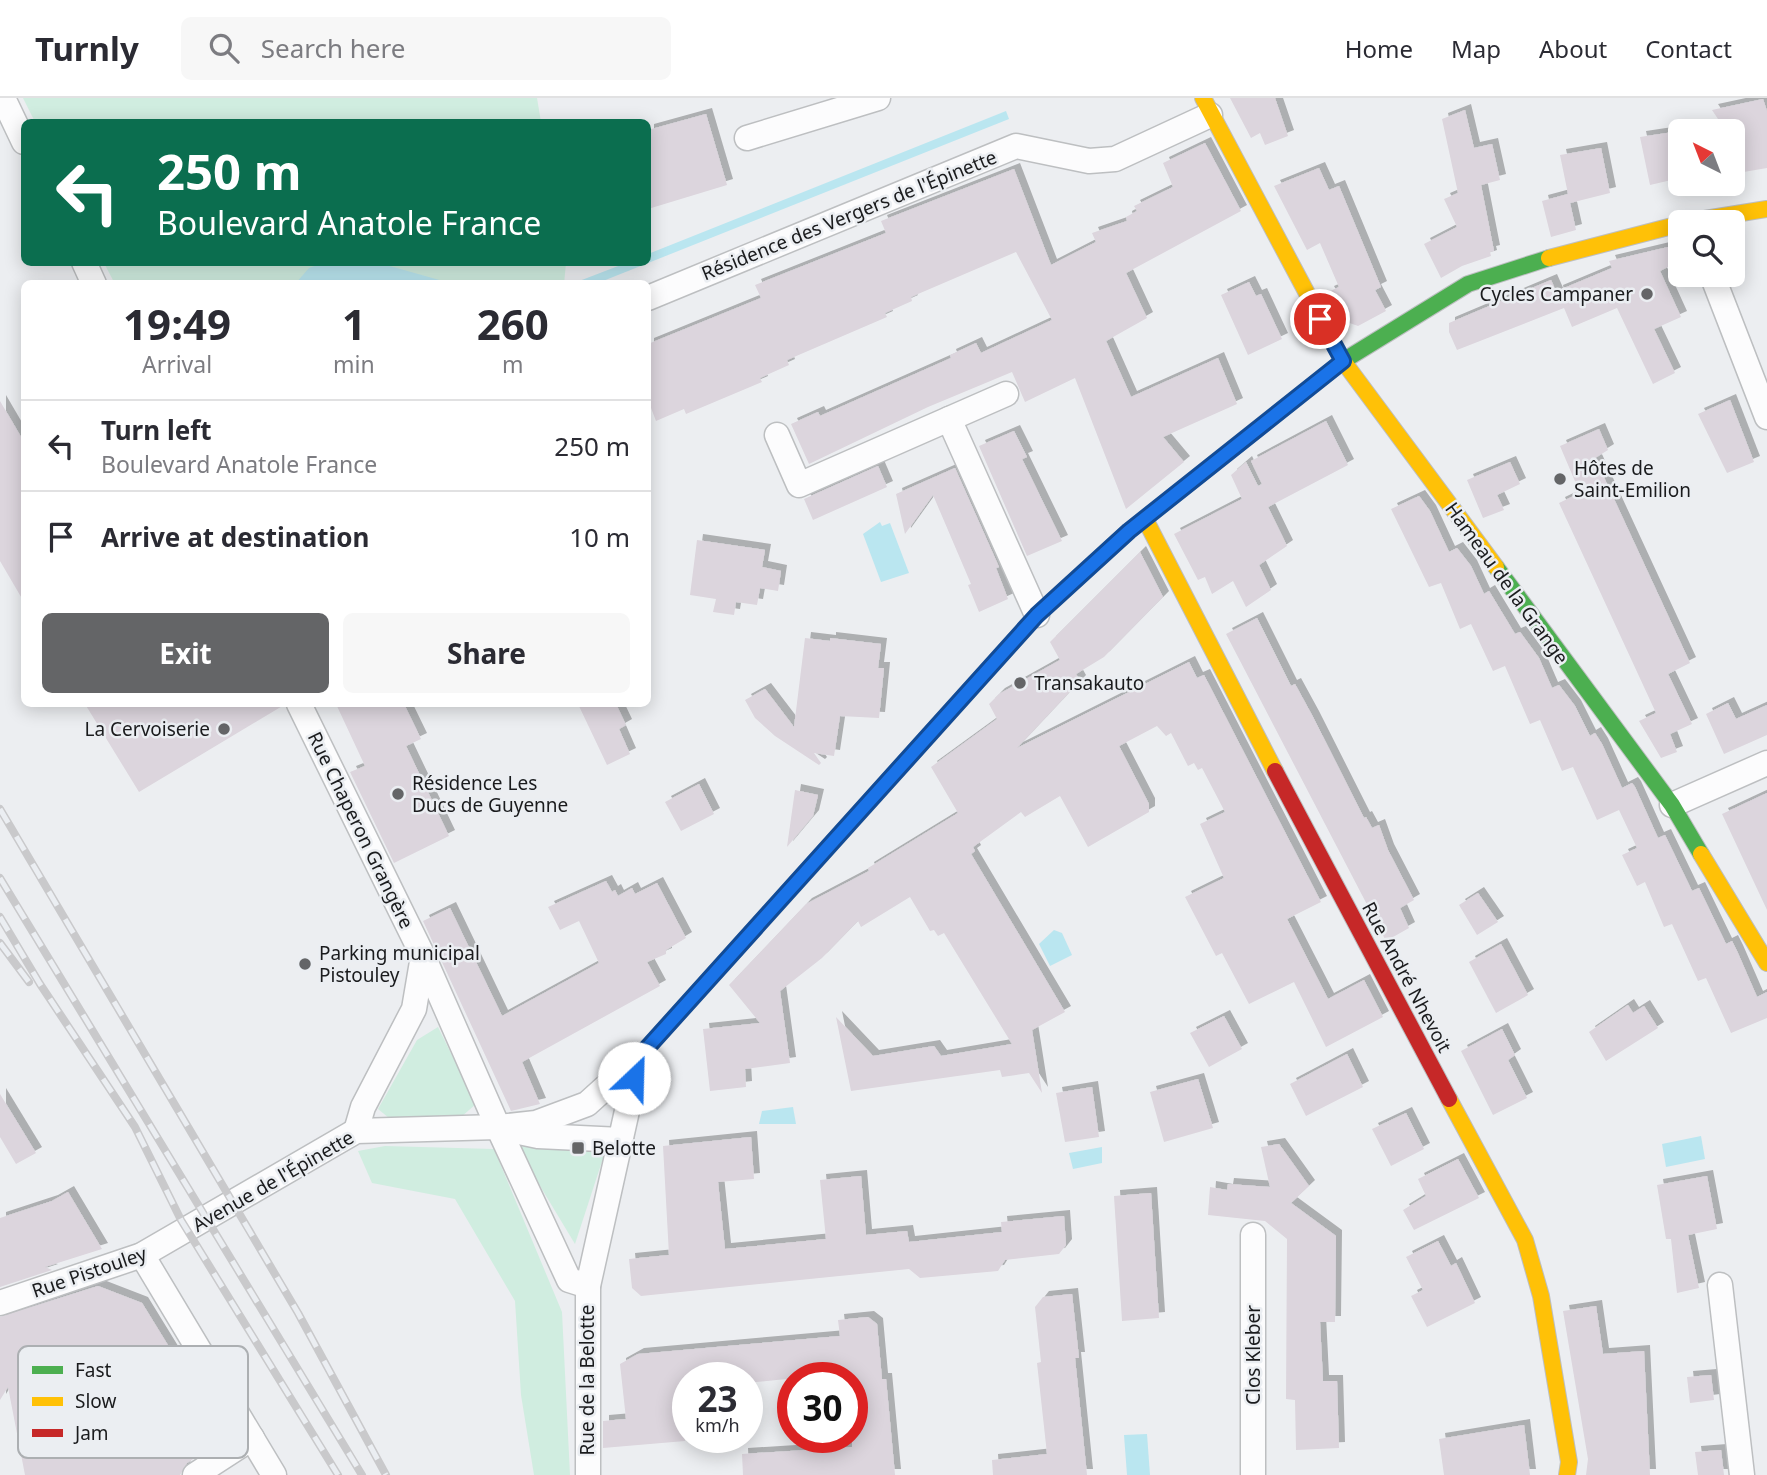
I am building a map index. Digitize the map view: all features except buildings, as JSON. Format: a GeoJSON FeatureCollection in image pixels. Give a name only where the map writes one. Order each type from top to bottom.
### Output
{"type":"FeatureCollection","features":[{"type":"Feature","properties":{"kind":"street"},"geometry":{"type":"LineString","coordinates":[[3,98],[21,136]]}},
{"type":"Feature","properties":{"kind":"street"},"geometry":{"type":"LineString","coordinates":[[747,138],[878,98]]}},
{"type":"Feature","properties":{"kind":"street","name":"Résidence des Vergers de l'Épinette"},"geometry":{"type":"LineString","coordinates":[[651,297],[1016,146],[1089,162],[1115,159],[1207,106]]}},
{"type":"Feature","properties":{"kind":"street","name":"Hameau de la Grange"},"geometry":{"type":"LineString","coordinates":[[1207,106],[1343,361],[1672,805],[1767,963]]}},
{"type":"Feature","properties":{"kind":"street","name":"Avenue de l'Épinette"},"geometry":{"type":"LineString","coordinates":[[1745,213],[1767,209]]}},
{"type":"Feature","properties":{"kind":"street","name":"Avenue de l'Épinette"},"geometry":{"type":"LineString","coordinates":[[177,1238],[356,1131],[498,1127],[536,1123],[586,1104],[639,1057],[1037,615],[1145,519],[1343,361],[1468,284],[1570,251],[1668,227]]}},
{"type":"Feature","properties":{"kind":"street"},"geometry":{"type":"LineString","coordinates":[[1717,287],[1767,417]]}},
{"type":"Feature","properties":{"kind":"street"},"geometry":{"type":"LineString","coordinates":[[777,435],[799,485],[1006,394]]}},
{"type":"Feature","properties":{"kind":"street"},"geometry":{"type":"LineString","coordinates":[[949,419],[1037,615]]}},
{"type":"Feature","properties":{"kind":"street","name":"Rue André Nhevoit"},"geometry":{"type":"LineString","coordinates":[[1145,519],[1325,867],[1525,1240],[1541,1296],[1569,1462],[1567,1475]]}},
{"type":"Feature","properties":{"kind":"street","name":"Rue Chaperon Grangère"},"geometry":{"type":"LineString","coordinates":[[300,707],[423,956],[498,1127]]}},
{"type":"Feature","properties":{"kind":"street"},"geometry":{"type":"LineString","coordinates":[[1672,805],[1767,763]]}},
{"type":"Feature","properties":{"kind":"street"},"geometry":{"type":"LineString","coordinates":[[356,1131],[363,1107],[414,1009],[423,956]]}},
{"type":"Feature","properties":{"kind":"street","name":"Rue de la Belotte"},"geometry":{"type":"LineString","coordinates":[[588,1475],[585,1316],[588,1286],[639,1057]]}},
{"type":"Feature","properties":{"kind":"street","name":"Avenue de l'Épinette"},"geometry":{"type":"LineString","coordinates":[[498,1127],[538,1136],[621,1140]]}},
{"type":"Feature","properties":{"kind":"street","name":"Rue de la Belotte"},"geometry":{"type":"LineString","coordinates":[[498,1127],[569,1280],[588,1286]]}},
{"type":"Feature","properties":{"kind":"street","name":"Clos Kleber"},"geometry":{"type":"LineString","coordinates":[[1253,1235],[1253,1475]]}},
{"type":"Feature","properties":{"kind":"street","name":"Rue Pistouley"},"geometry":{"type":"LineString","coordinates":[[0,1303],[142,1255],[177,1238]]}},
{"type":"Feature","properties":{"kind":"street"},"geometry":{"type":"LineString","coordinates":[[142,1255],[197,1346]]}},
{"type":"Feature","properties":{"kind":"street"},"geometry":{"type":"LineString","coordinates":[[1720,1285],[1742,1475]]}},
{"type":"Feature","properties":{"kind":"street"},"geometry":{"type":"LineString","coordinates":[[248,1431],[274,1475]]}},
{"type":"Feature","properties":{"kind":"street"},"geometry":{"type":"LineString","coordinates":[[248,1441],[252,1438]]}},
{"type":"Feature","properties":{"kind":"street"},"geometry":{"type":"LineString","coordinates":[[195,1475],[221,1458]]}},
{"type":"Feature","properties":{"kind":"green space"},"geometry":{"type":"Polygon","coordinates":[[[23,98],[537,98],[540,119],[34,119],[23,98]]]}},
{"type":"Feature","properties":{"kind":"green space"},"geometry":{"type":"Polygon","coordinates":[[[106,266],[566,266],[564,280],[113,280],[106,266]]]}},
{"type":"Feature","properties":{"kind":"green space"},"geometry":{"type":"Polygon","coordinates":[[[438,1027],[476,1104],[461,1117],[389,1118],[378,1109],[417,1040],[438,1027]]]}},
{"type":"Feature","properties":{"kind":"green space"},"geometry":{"type":"Polygon","coordinates":[[[385,1146],[494,1149],[562,1312],[570,1475],[534,1475],[521,1395],[515,1301],[455,1199],[372,1183],[358,1151],[385,1146]]]}},
{"type":"Feature","properties":{"kind":"green space"},"geometry":{"type":"Polygon","coordinates":[[[516,1146],[607,1146],[575,1244],[516,1146]]]}},
{"type":"Feature","properties":{"kind":"water"},"geometry":{"type":"Polygon","coordinates":[[[1006,111],[1009,119],[651,262],[651,253],[1006,111]]]}},
{"type":"Feature","properties":{"kind":"water"},"geometry":{"type":"Polygon","coordinates":[[[390,266],[439,280],[299,280],[309,268],[390,266]]]}},
{"type":"Feature","properties":{"kind":"water"},"geometry":{"type":"Polygon","coordinates":[[[618,266],[641,266],[606,280],[582,280],[618,266]]]}},
{"type":"Feature","properties":{"kind":"water"},"geometry":{"type":"Polygon","coordinates":[[[880,522],[882,526],[890,523],[909,573],[881,582],[863,534],[880,522]]]}},
{"type":"Feature","properties":{"kind":"water"},"geometry":{"type":"Polygon","coordinates":[[[1054,930],[1062,933],[1072,955],[1050,966],[1039,944],[1054,930]]]}},
{"type":"Feature","properties":{"kind":"water"},"geometry":{"type":"Polygon","coordinates":[[[793,1107],[796,1124],[759,1124],[762,1111],[793,1107]]]}},
{"type":"Feature","properties":{"kind":"water"},"geometry":{"type":"Polygon","coordinates":[[[1701,1136],[1705,1159],[1666,1167],[1662,1144],[1701,1136]]]}},
{"type":"Feature","properties":{"kind":"water"},"geometry":{"type":"Polygon","coordinates":[[[1102,1147],[1102,1163],[1073,1169],[1069,1153],[1102,1147]]]}},
{"type":"Feature","properties":{"kind":"water"},"geometry":{"type":"Polygon","coordinates":[[[1147,1434],[1150,1475],[1127,1475],[1124,1435],[1147,1434]]]}},
{"type":"Feature","properties":{"kind":"railway"},"geometry":{"type":"LineString","coordinates":[[0,809],[298,1313],[386,1475]]}},
{"type":"Feature","properties":{"kind":"railway"},"geometry":{"type":"LineString","coordinates":[[0,878],[362,1475]]}},
{"type":"Feature","properties":{"kind":"railway"},"geometry":{"type":"LineString","coordinates":[[0,917],[40,984],[135,1127],[181,1220],[338,1475]]}},
{"type":"Feature","properties":{"kind":"railway"},"geometry":{"type":"LineString","coordinates":[[0,943],[29,982]]}},
{"type":"Feature","properties":{"kind":"traffic: fast"},"geometry":{"type":"LineString","coordinates":[[1256,430],[1343,361],[1468,284],[1549,258]]}},
{"type":"Feature","properties":{"kind":"traffic: fast"},"geometry":{"type":"LineString","coordinates":[[1496,567],[1672,805],[1701,854]]}},
{"type":"Feature","properties":{"kind":"traffic: fast"},"geometry":{"type":"LineString","coordinates":[[639,1057],[929,735]]}},
{"type":"Feature","properties":{"kind":"traffic: slow"},"geometry":{"type":"LineString","coordinates":[[1203,98],[1343,361],[1496,567]]}},
{"type":"Feature","properties":{"kind":"traffic: slow"},"geometry":{"type":"LineString","coordinates":[[1745,213],[1767,209]]}},
{"type":"Feature","properties":{"kind":"traffic: slow"},"geometry":{"type":"LineString","coordinates":[[1549,258],[1668,227]]}},
{"type":"Feature","properties":{"kind":"traffic: slow"},"geometry":{"type":"LineString","coordinates":[[1145,519],[1275,771]]}},
{"type":"Feature","properties":{"kind":"traffic: slow"},"geometry":{"type":"LineString","coordinates":[[1701,854],[1767,963]]}},
{"type":"Feature","properties":{"kind":"traffic: slow"},"geometry":{"type":"LineString","coordinates":[[1449,1099],[1525,1240],[1541,1296],[1569,1462],[1567,1475]]}},
{"type":"Feature","properties":{"kind":"traffic: jam"},"geometry":{"type":"LineString","coordinates":[[929,735],[1037,615],[1129,531],[1256,430]]}},
{"type":"Feature","properties":{"kind":"traffic: jam"},"geometry":{"type":"LineString","coordinates":[[1275,771],[1449,1099]]}},
{"type":"Feature","properties":{"kind":"place","name":"Cycles Campaner"},"geometry":{"type":"Point","coordinates":[1647,294]}},
{"type":"Feature","properties":{"kind":"place","name":"Hôtes de Saint-Emilion"},"geometry":{"type":"Point","coordinates":[1560,479]}},
{"type":"Feature","properties":{"kind":"place","name":"Transakauto"},"geometry":{"type":"Point","coordinates":[1020,683]}},
{"type":"Feature","properties":{"kind":"place","name":"La Cervoiserie"},"geometry":{"type":"Point","coordinates":[224,729]}},
{"type":"Feature","properties":{"kind":"place","name":"Résidence Les Ducs de Guyenne"},"geometry":{"type":"Point","coordinates":[398,794]}},
{"type":"Feature","properties":{"kind":"place","name":"Parking municipal Pistouley"},"geometry":{"type":"Point","coordinates":[305,964]}},
{"type":"Feature","properties":{"kind":"place","name":"Belotte"},"geometry":{"type":"Point","coordinates":[578,1148]}},
{"type":"Feature","properties":{"kind":"route"},"geometry":{"type":"LineString","coordinates":[[634,1078],[639,1057],[1037,615],[1129,531],[1343,361],[1320,319]]}}]}
